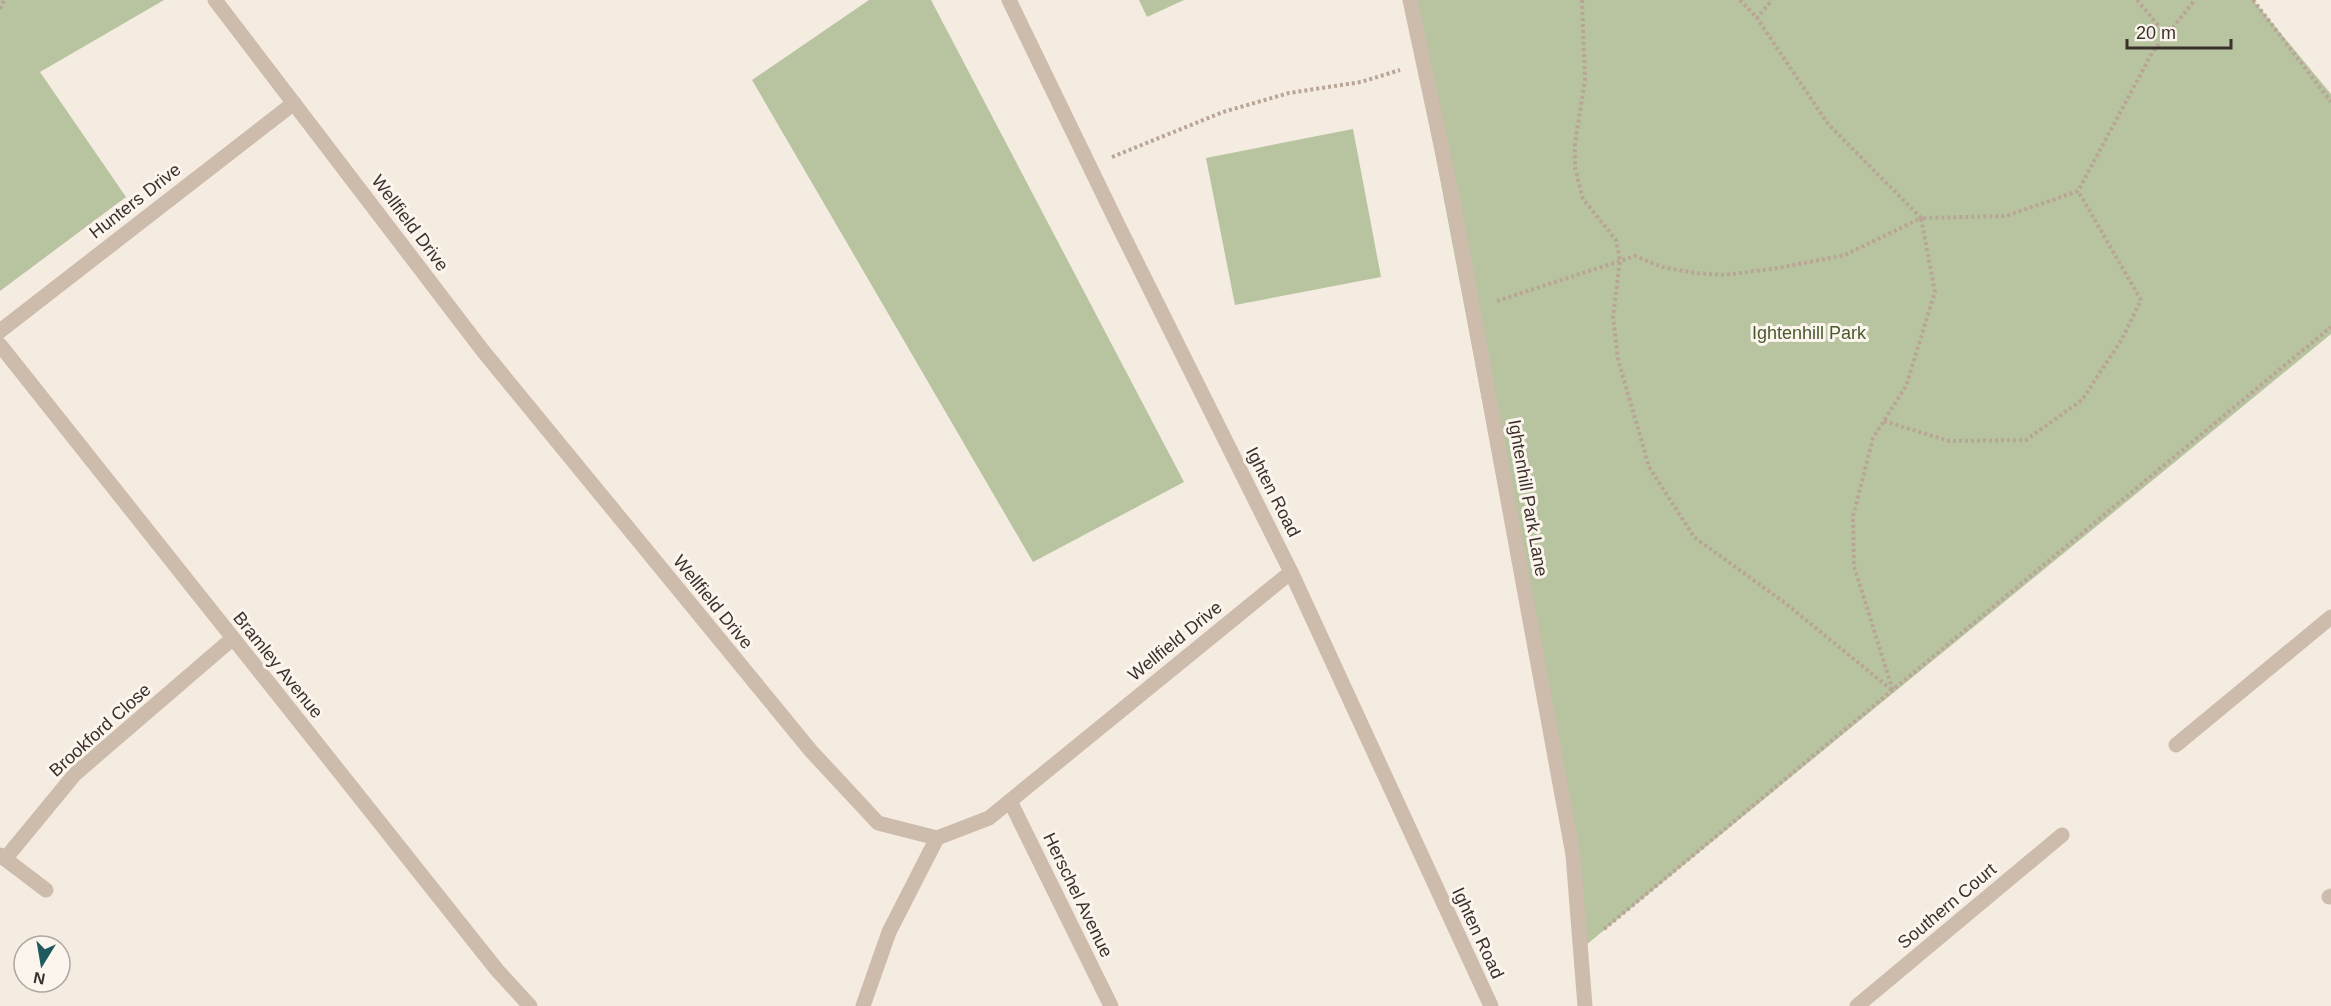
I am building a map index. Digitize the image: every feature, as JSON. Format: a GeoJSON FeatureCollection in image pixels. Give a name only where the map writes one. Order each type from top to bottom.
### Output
{"type":"FeatureCollection","features":[{"type":"Feature","properties":{"kind":"street","name":"Wellfield Drive"},"geometry":{"type":"LineString","coordinates":[[215,0],[483,351],[811,751],[878,823],[938,838],[989,818],[1292,572]]}},
{"type":"Feature","properties":{"kind":"street","name":"Ighten Road"},"geometry":{"type":"LineString","coordinates":[[1009,0],[1292,572],[1491,1006]]}},
{"type":"Feature","properties":{"kind":"street","name":"Ightenhill Park Lane"},"geometry":{"type":"LineString","coordinates":[[1410,0],[1473,308],[1573,855],[1585,1006]]}},
{"type":"Feature","properties":{"kind":"street","name":"Hunters Drive"},"geometry":{"type":"LineString","coordinates":[[0,330],[294,103]]}},
{"type":"Feature","properties":{"kind":"street","name":"Bramley Avenue"},"geometry":{"type":"LineString","coordinates":[[0,345],[489,960],[530,1006]]}},
{"type":"Feature","properties":{"kind":"street"},"geometry":{"type":"LineString","coordinates":[[2176,745],[2331,617]]}},
{"type":"Feature","properties":{"kind":"street","name":"Brookford Close"},"geometry":{"type":"LineString","coordinates":[[3,857],[75,774],[232,639]]}},
{"type":"Feature","properties":{"kind":"street","name":"Herschel Avenue"},"geometry":{"type":"LineString","coordinates":[[1010,801],[1111,1006]]}},
{"type":"Feature","properties":{"kind":"street","name":"Southern Court"},"geometry":{"type":"LineString","coordinates":[[1857,1006],[2062,835]]}},
{"type":"Feature","properties":{"kind":"street"},"geometry":{"type":"LineString","coordinates":[[863,1006],[889,933],[938,838]]}},
{"type":"Feature","properties":{"kind":"street"},"geometry":{"type":"LineString","coordinates":[[3,857],[46,890]]}},
{"type":"Feature","properties":{"kind":"path"},"geometry":{"type":"LineString","coordinates":[[0,9],[4,0]]}},
{"type":"Feature","properties":{"kind":"path"},"geometry":{"type":"LineString","coordinates":[[1582,0],[1585,80],[1575,143],[1575,168],[1583,199],[1616,240],[1620,260],[1613,317],[1618,359],[1649,467],[1694,537],[1785,603],[1893,691]]}},
{"type":"Feature","properties":{"kind":"path"},"geometry":{"type":"LineString","coordinates":[[1740,0],[1757,18],[1828,124],[1922,218],[1935,292],[1906,386],[1873,438],[1852,516],[1854,566],[1893,691]]}},
{"type":"Feature","properties":{"kind":"path"},"geometry":{"type":"LineString","coordinates":[[1757,18],[1772,0]]}},
{"type":"Feature","properties":{"kind":"path"},"geometry":{"type":"LineString","coordinates":[[2137,0],[2166,35]]}},
{"type":"Feature","properties":{"kind":"path"},"geometry":{"type":"LineString","coordinates":[[1473,308],[1635,255],[1662,267],[1695,273],[1725,275],[1778,268],[1845,255],[1922,218],[2006,216],[2078,191],[2152,53],[2195,0]]}},
{"type":"Feature","properties":{"kind":"path"},"geometry":{"type":"LineString","coordinates":[[2253,0],[2331,102]]}},
{"type":"Feature","properties":{"kind":"path"},"geometry":{"type":"LineString","coordinates":[[1090,167],[1223,112],[1289,93],[1361,82],[1423,62]]}},
{"type":"Feature","properties":{"kind":"path"},"geometry":{"type":"LineString","coordinates":[[1884,421],[1949,441],[2026,440],[2082,400],[2122,339],[2141,300],[2078,191]]}},
{"type":"Feature","properties":{"kind":"path"},"geometry":{"type":"LineString","coordinates":[[1581,948],[2331,327]]}},
{"type":"Feature","properties":{"kind":"green space"},"geometry":{"type":"Polygon","coordinates":[[[0,0],[164,0],[40,72],[126,197],[0,291],[0,0]]]}},
{"type":"Feature","properties":{"kind":"green space"},"geometry":{"type":"Polygon","coordinates":[[[869,0],[931,0],[1184,482],[1033,562],[752,80],[869,0]]]}},
{"type":"Feature","properties":{"kind":"green space"},"geometry":{"type":"Polygon","coordinates":[[[1139,0],[1184,0],[1147,17],[1139,0]]]}},
{"type":"Feature","properties":{"kind":"green space","name":"Ightenhill Park"},"geometry":{"type":"Polygon","coordinates":[[[1406,0],[2253,0],[2331,94],[2331,334],[1586,945],[1406,0]]]}},
{"type":"Feature","properties":{"kind":"green space"},"geometry":{"type":"Polygon","coordinates":[[[1353,129],[1381,277],[1235,305],[1206,158],[1353,129]]]}}]}
